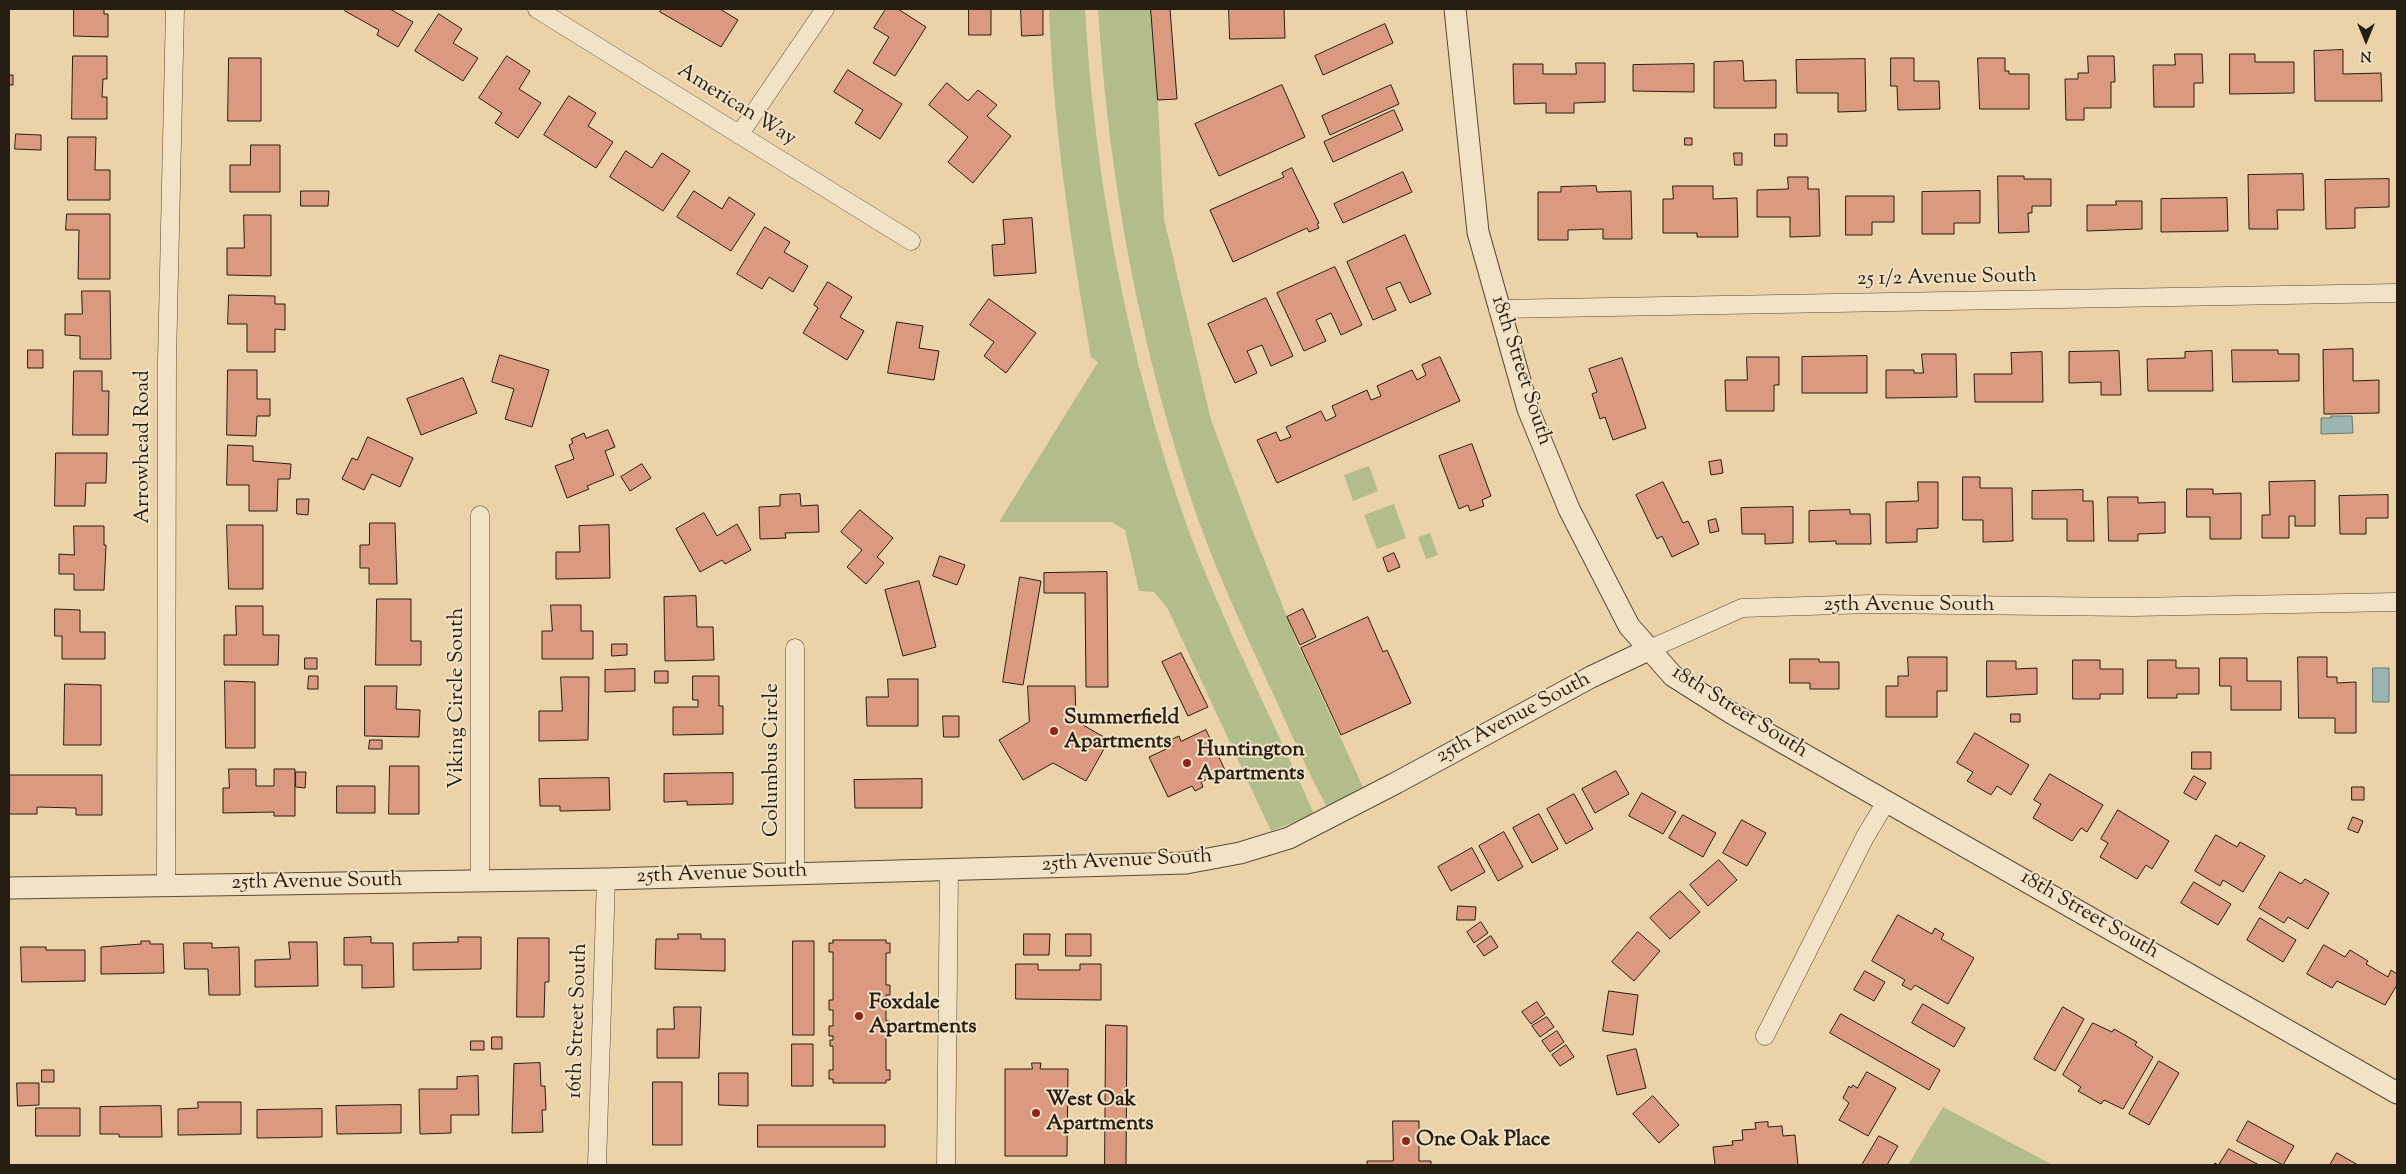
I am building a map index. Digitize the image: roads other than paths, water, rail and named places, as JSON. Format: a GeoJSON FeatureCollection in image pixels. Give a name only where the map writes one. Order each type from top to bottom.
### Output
{"type":"FeatureCollection","features":[{"type":"Feature","properties":{"kind":"street","name":"Arrowhead Road"},"geometry":{"type":"LineString","coordinates":[[166,885],[167,360],[175,9]]}},
{"type":"Feature","properties":{"kind":"street","name":"American Way"},"geometry":{"type":"LineString","coordinates":[[538,9],[911,241]]}},
{"type":"Feature","properties":{"kind":"street"},"geometry":{"type":"LineString","coordinates":[[740,134],[825,9]]}},
{"type":"Feature","properties":{"kind":"street","name":"18th Street South"},"geometry":{"type":"LineString","coordinates":[[1455,9],[1478,232],[1498,309],[1528,408],[1569,508],[1630,626],[1673,676],[1733,714],[2082,911],[2397,1093]]}},
{"type":"Feature","properties":{"kind":"street","name":"25 1/2 Avenue South"},"geometry":{"type":"LineString","coordinates":[[1498,309],[2397,293]]}},
{"type":"Feature","properties":{"kind":"street","name":"Viking Circle South"},"geometry":{"type":"LineString","coordinates":[[480,516],[480,881]]}},
{"type":"Feature","properties":{"kind":"street","name":"25th Avenue South"},"geometry":{"type":"LineString","coordinates":[[9,888],[606,879],[795,872],[948,871],[1186,863],[1240,853],[1280,840],[1323,821],[1535,706],[1650,649],[1742,608],[1871,604],[2132,607],[2397,602]]}},
{"type":"Feature","properties":{"kind":"street","name":"Columbus Circle"},"geometry":{"type":"LineString","coordinates":[[795,648],[795,872]]}},
{"type":"Feature","properties":{"kind":"street"},"geometry":{"type":"LineString","coordinates":[[1766,1036],[1861,846],[1886,802]]}},
{"type":"Feature","properties":{"kind":"street"},"geometry":{"type":"LineString","coordinates":[[946,1165],[948,871]]}},
{"type":"Feature","properties":{"kind":"street","name":"16th Street South"},"geometry":{"type":"LineString","coordinates":[[597,1165],[606,879]]}},
{"type":"Feature","properties":{"kind":"water"},"geometry":{"type":"Polygon","coordinates":[[[2331,416],[2352,416],[2353,433],[2321,434],[2321,418],[2331,418],[2331,416]]]}},
{"type":"Feature","properties":{"kind":"water"},"geometry":{"type":"Polygon","coordinates":[[[2373,668],[2389,668],[2389,702],[2373,702],[2373,668]]]}},
{"type":"Feature","properties":{"kind":"place","name":"Summerfield Apartments"},"geometry":{"type":"Point","coordinates":[1054,731]}},
{"type":"Feature","properties":{"kind":"place","name":"Huntington Apartments"},"geometry":{"type":"Point","coordinates":[1187,763]}},
{"type":"Feature","properties":{"kind":"place","name":"Foxdale Apartments"},"geometry":{"type":"Point","coordinates":[859,1016]}},
{"type":"Feature","properties":{"kind":"place","name":"West Oak Apartments"},"geometry":{"type":"Point","coordinates":[1036,1113]}},
{"type":"Feature","properties":{"kind":"place","name":"One Oak Place"},"geometry":{"type":"Point","coordinates":[1406,1141]}}]}
